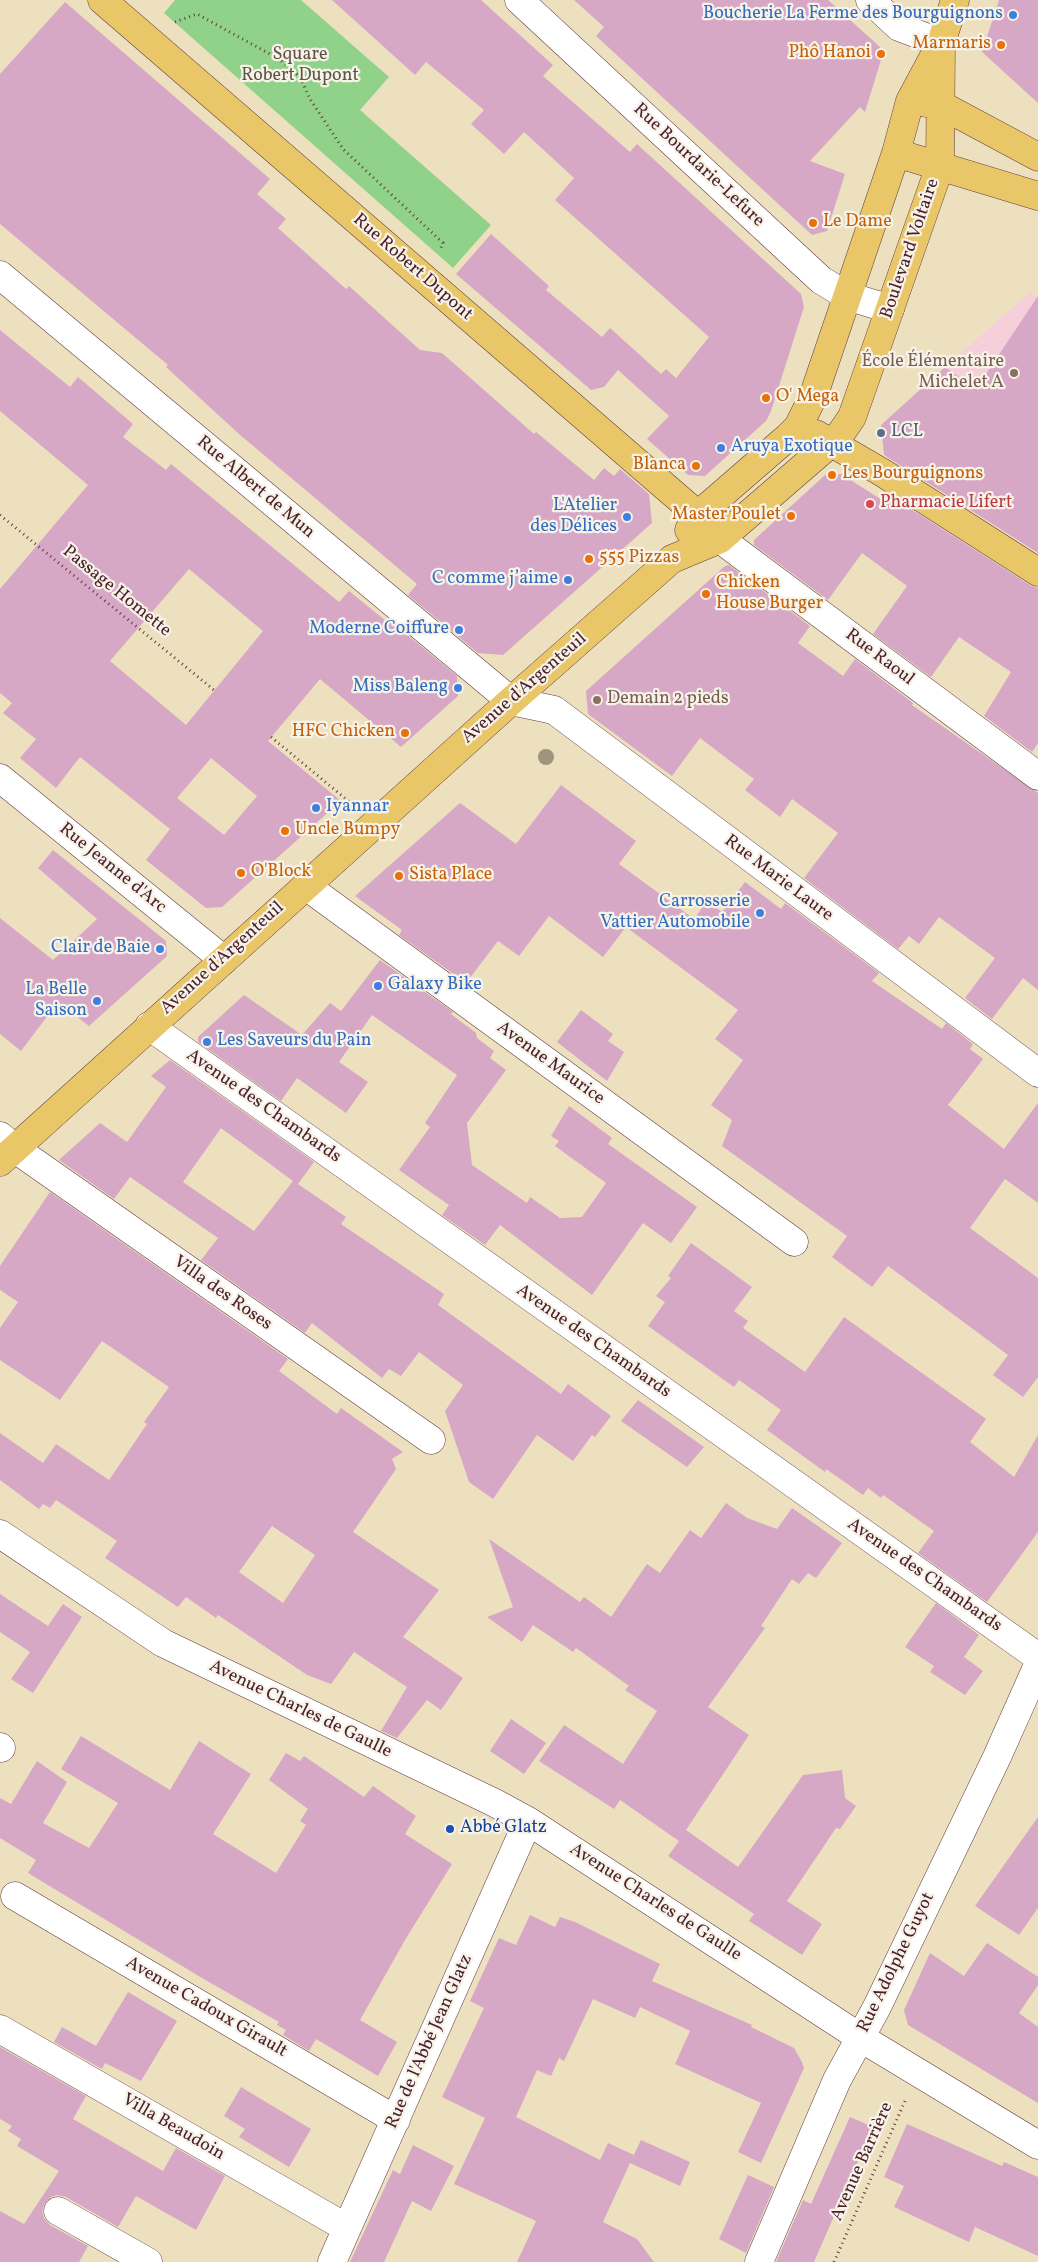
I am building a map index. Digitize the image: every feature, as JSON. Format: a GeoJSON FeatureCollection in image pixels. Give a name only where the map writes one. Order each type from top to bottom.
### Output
{"type":"FeatureCollection","features":[{"type":"Feature","properties":{"kind":"main road","name":"Rue Robert Dupont"},"geometry":{"type":"LineString","coordinates":[[102,0],[698,515],[707,529],[720,539]]}},
{"type":"Feature","properties":{"kind":"main road","name":"Boulevard Voltaire"},"geometry":{"type":"LineString","coordinates":[[798,426],[813,397],[896,153],[910,101],[941,43],[955,0]]}},
{"type":"Feature","properties":{"kind":"main road","name":"Boulevard Voltaire"},"geometry":{"type":"LineString","coordinates":[[832,443],[846,428],[852,417],[940,166],[941,43]]}},
{"type":"Feature","properties":{"kind":"main road"},"geometry":{"type":"LineString","coordinates":[[910,101],[941,105],[1038,155]]}},
{"type":"Feature","properties":{"kind":"main road"},"geometry":{"type":"LineString","coordinates":[[896,153],[1038,196]]}},
{"type":"Feature","properties":{"kind":"main road"},"geometry":{"type":"LineString","coordinates":[[798,426],[832,443],[1038,572]]}},
{"type":"Feature","properties":{"kind":"main road","name":"Avenue d'Argenteuil"},"geometry":{"type":"LineString","coordinates":[[5,1149],[224,960],[511,701],[672,559],[698,515],[788,437],[798,426]]}},
{"type":"Feature","properties":{"kind":"main road","name":"Avenue d'Argenteuil"},"geometry":{"type":"LineString","coordinates":[[672,559],[720,539],[832,443]]}},
{"type":"Feature","properties":{"kind":"street","name":"Rue Bourdarie-Lefure"},"geometry":{"type":"LineString","coordinates":[[519,0],[821,280],[847,296],[890,310]]}},
{"type":"Feature","properties":{"kind":"street"},"geometry":{"type":"LineString","coordinates":[[870,0],[900,27],[941,43]]}},
{"type":"Feature","properties":{"kind":"street","name":"Rue Albert de Mun"},"geometry":{"type":"LineString","coordinates":[[0,275],[511,701]]}},
{"type":"Feature","properties":{"kind":"street","name":"Rue Raoul"},"geometry":{"type":"LineString","coordinates":[[720,539],[1038,776]]}},
{"type":"Feature","properties":{"kind":"street","name":"Rue Marie Laure"},"geometry":{"type":"LineString","coordinates":[[511,701],[554,710],[1038,1073]]}},
{"type":"Feature","properties":{"kind":"street","name":"Rue Jeanne d'Arc"},"geometry":{"type":"LineString","coordinates":[[0,778],[224,960]]}},
{"type":"Feature","properties":{"kind":"street","name":"Avenue Maurice"},"geometry":{"type":"LineString","coordinates":[[306,886],[794,1242]]}},
{"type":"Feature","properties":{"kind":"street","name":"Avenue des Chambards"},"geometry":{"type":"LineString","coordinates":[[149,1026],[1038,1657]]}},
{"type":"Feature","properties":{"kind":"street","name":"Villa des Roses"},"geometry":{"type":"LineString","coordinates":[[5,1149],[431,1440]]}},
{"type":"Feature","properties":{"kind":"street","name":"Avenue Charles de Gaulle"},"geometry":{"type":"LineString","coordinates":[[0,1534],[163,1643],[495,1803],[528,1821],[861,2038],[1038,2145]]}},
{"type":"Feature","properties":{"kind":"street","name":"Rue Adolphe Guyot"},"geometry":{"type":"LineString","coordinates":[[760,2262],[837,2080],[861,2038],[1030,1705],[1038,1665]]}},
{"type":"Feature","properties":{"kind":"street","name":"Rue de l'Abbé Jean Glatz"},"geometry":{"type":"LineString","coordinates":[[332,2262],[528,1821]]}},
{"type":"Feature","properties":{"kind":"street","name":"Avenue Cadoux Girault"},"geometry":{"type":"LineString","coordinates":[[15,1896],[396,2120]]}},
{"type":"Feature","properties":{"kind":"street","name":"Villa Beaudoin"},"geometry":{"type":"LineString","coordinates":[[0,2029],[347,2228]]}},
{"type":"Feature","properties":{"kind":"street"},"geometry":{"type":"LineString","coordinates":[[58,2212],[148,2262]]}},
{"type":"Feature","properties":{"kind":"path"},"geometry":{"type":"LineString","coordinates":[[150,42],[168,24],[197,14],[278,59],[300,77],[310,99],[343,149],[444,243],[425,280]]}},
{"type":"Feature","properties":{"kind":"path","name":"Passage Homette"},"geometry":{"type":"LineString","coordinates":[[0,515],[214,690]]}},
{"type":"Feature","properties":{"kind":"path"},"geometry":{"type":"LineString","coordinates":[[271,737],[375,823]]}},
{"type":"Feature","properties":{"kind":"path","name":"Avenue Barrière"},"geometry":{"type":"LineString","coordinates":[[834,2262],[918,2073]]}},
{"type":"Feature","properties":{"kind":"shaded area"},"geometry":{"type":"Polygon","coordinates":[[[1030,292],[1038,298],[1038,432],[945,367],[1030,292]]]}},
{"type":"Feature","properties":{"kind":"green space","name":"Square Robert Dupont"},"geometry":{"type":"Polygon","coordinates":[[[175,0],[301,0],[389,77],[360,110],[491,225],[453,268],[164,13],[175,0]]]}},
{"type":"Feature","properties":{"kind":"building"},"geometry":{"type":"Polygon","coordinates":[[[332,0],[481,0],[553,65],[543,76],[630,152],[637,144],[801,294],[804,307],[771,411],[766,421],[705,476],[688,475],[647,439],[669,416],[618,370],[604,387],[591,390],[456,274],[491,234],[549,286],[546,290],[602,337],[610,328],[661,374],[666,369],[676,378],[709,337],[555,200],[574,178],[524,132],[504,154],[471,124],[484,110],[426,62],[415,75],[332,0]]]}},
{"type":"Feature","properties":{"kind":"building"},"geometry":{"type":"Polygon","coordinates":[[[574,0],[828,0],[880,47],[881,60],[865,112],[860,107],[810,161],[845,174],[827,231],[812,235],[596,36],[604,27],[574,0]]]}},
{"type":"Feature","properties":{"kind":"building"},"geometry":{"type":"Polygon","coordinates":[[[999,0],[1038,0],[1038,103],[982,52],[999,0]]]}},
{"type":"Feature","properties":{"kind":"building"},"geometry":{"type":"Polygon","coordinates":[[[65,2],[270,179],[257,194],[286,219],[278,228],[346,289],[349,286],[420,350],[442,353],[534,434],[536,432],[594,480],[604,468],[614,476],[620,469],[649,494],[652,523],[503,655],[478,653],[408,595],[417,584],[239,434],[166,367],[168,365],[0,224],[0,74],[65,2]]]}},
{"type":"Feature","properties":{"kind":"building"},"geometry":{"type":"Polygon","coordinates":[[[1038,296],[1038,553],[884,455],[881,425],[945,367],[976,389],[1038,296]]]}},
{"type":"Feature","properties":{"kind":"building"},"geometry":{"type":"Polygon","coordinates":[[[0,330],[70,387],[78,377],[133,424],[123,437],[166,470],[171,464],[339,602],[349,591],[386,621],[388,619],[457,676],[458,696],[401,747],[320,679],[268,741],[341,801],[222,907],[206,908],[146,860],[170,829],[80,757],[56,788],[20,758],[36,739],[3,713],[12,703],[0,693],[0,589],[88,485],[0,411],[0,330]],[[189,569],[110,661],[186,725],[263,631],[189,569]],[[211,758],[177,798],[224,835],[257,796],[211,758]]]}},
{"type":"Feature","properties":{"kind":"building"},"geometry":{"type":"Polygon","coordinates":[[[841,474],[890,505],[889,495],[1030,585],[1038,588],[1038,743],[1032,752],[984,716],[1011,672],[959,637],[931,677],[873,634],[907,586],[862,553],[828,600],[754,545],[754,540],[825,475],[841,474]]]}},
{"type":"Feature","properties":{"kind":"building"},"geometry":{"type":"Polygon","coordinates":[[[729,565],[810,626],[798,643],[843,676],[855,659],[913,703],[912,705],[1038,793],[1038,990],[1023,978],[992,1019],[965,998],[995,958],[939,917],[919,944],[909,936],[898,949],[804,878],[838,833],[792,799],[780,817],[745,790],[754,779],[700,738],[672,776],[588,714],[586,691],[725,566],[729,565]]]}},
{"type":"Feature","properties":{"kind":"building"},"geometry":{"type":"Polygon","coordinates":[[[561,785],[636,841],[619,864],[694,919],[707,901],[722,912],[745,882],[781,909],[785,903],[879,973],[872,981],[942,1029],[946,1023],[973,1044],[970,1049],[983,1059],[948,1105],[1004,1149],[1038,1103],[1038,1203],[1005,1179],[970,1228],[1038,1278],[1038,1377],[1023,1397],[993,1375],[1008,1355],[888,1266],[872,1287],[832,1257],[847,1236],[722,1146],[732,1120],[711,1105],[743,1060],[715,1039],[738,1010],[626,927],[603,957],[549,916],[519,956],[498,941],[466,983],[399,935],[402,930],[355,896],[460,803],[516,844],[561,785]]]}},
{"type":"Feature","properties":{"kind":"building"},"geometry":{"type":"Polygon","coordinates":[[[53,850],[166,941],[167,956],[89,1026],[58,1002],[21,1051],[0,1034],[0,918],[53,960],[97,919],[38,868],[53,850]]]}},
{"type":"Feature","properties":{"kind":"building"},"geometry":{"type":"Polygon","coordinates":[[[380,960],[453,1012],[451,1014],[476,1033],[477,1038],[494,1051],[490,1058],[506,1070],[467,1123],[472,1165],[527,1203],[530,1197],[560,1218],[582,1217],[606,1183],[555,1146],[559,1141],[551,1136],[569,1106],[612,1138],[608,1144],[697,1207],[671,1243],[643,1223],[592,1295],[500,1225],[485,1245],[442,1215],[449,1205],[399,1170],[430,1127],[425,1123],[457,1075],[372,1015],[339,1062],[368,1082],[346,1113],[297,1078],[281,1101],[198,1042],[198,1037],[244,995],[302,1035],[330,1003],[341,1011],[380,960]]]}},
{"type":"Feature","properties":{"kind":"building"},"geometry":{"type":"Polygon","coordinates":[[[581,1010],[613,1034],[608,1041],[624,1052],[607,1081],[557,1042],[581,1010]]]}},
{"type":"Feature","properties":{"kind":"building"},"geometry":{"type":"Polygon","coordinates":[[[170,1060],[314,1162],[298,1184],[346,1217],[341,1224],[444,1294],[438,1305],[561,1394],[568,1384],[611,1416],[595,1437],[592,1435],[573,1461],[537,1435],[493,1499],[469,1482],[445,1411],[463,1385],[419,1352],[401,1376],[389,1369],[382,1378],[312,1323],[305,1333],[201,1260],[218,1238],[130,1177],[114,1199],[59,1160],[100,1123],[127,1142],[166,1087],[151,1076],[170,1060]],[[221,1128],[183,1182],[254,1231],[293,1181],[221,1128]]]}},
{"type":"Feature","properties":{"kind":"building"},"geometry":{"type":"Polygon","coordinates":[[[50,1192],[288,1359],[279,1371],[337,1414],[341,1408],[403,1452],[392,1459],[396,1469],[353,1532],[439,1590],[403,1637],[463,1678],[441,1710],[427,1700],[397,1738],[381,1731],[407,1687],[354,1652],[331,1684],[307,1675],[218,1615],[216,1618],[186,1597],[178,1607],[105,1558],[117,1541],[56,1500],[50,1508],[43,1504],[39,1509],[0,1480],[0,1433],[43,1463],[56,1444],[109,1480],[147,1424],[144,1422],[169,1387],[102,1341],[60,1400],[0,1360],[0,1328],[18,1302],[0,1290],[0,1266],[50,1192]],[[272,1526],[239,1572],[283,1603],[315,1555],[272,1526]]]}},
{"type":"Feature","properties":{"kind":"building"},"geometry":{"type":"Polygon","coordinates":[[[691,1243],[752,1287],[734,1311],[748,1321],[743,1328],[805,1372],[844,1317],[986,1419],[970,1442],[1014,1477],[1038,1435],[1038,1532],[987,1602],[918,1553],[934,1531],[883,1495],[881,1498],[868,1488],[863,1495],[826,1469],[825,1472],[767,1430],[781,1410],[739,1380],[734,1387],[648,1326],[665,1302],[656,1296],[671,1278],[668,1276],[691,1243]]]}},
{"type":"Feature","properties":{"kind":"building"},"geometry":{"type":"Polygon","coordinates":[[[638,1400],[704,1447],[687,1467],[621,1421],[638,1400]]]}},
{"type":"Feature","properties":{"kind":"building"},"geometry":{"type":"Polygon","coordinates":[[[726,1503],[747,1518],[777,1529],[792,1508],[842,1543],[816,1578],[808,1573],[799,1584],[792,1579],[761,1626],[765,1628],[708,1707],[749,1735],[686,1830],[738,1867],[803,1775],[842,1770],[845,1798],[856,1806],[840,1829],[836,1828],[787,1901],[822,1924],[802,1955],[749,1921],[754,1914],[668,1856],[679,1841],[620,1800],[614,1809],[539,1761],[564,1725],[623,1764],[657,1711],[625,1690],[629,1686],[576,1648],[573,1652],[533,1625],[522,1642],[487,1617],[513,1607],[489,1539],[580,1602],[584,1597],[611,1617],[647,1564],[660,1573],[690,1530],[701,1538],[726,1503]]]}},
{"type":"Feature","properties":{"kind":"building"},"geometry":{"type":"Polygon","coordinates":[[[0,1594],[48,1626],[63,1604],[82,1617],[33,1693],[11,1679],[30,1652],[0,1632],[0,1594]]]}},
{"type":"Feature","properties":{"kind":"building"},"geometry":{"type":"Polygon","coordinates":[[[936,1603],[979,1635],[964,1657],[983,1671],[965,1695],[930,1672],[934,1666],[905,1647],[936,1603]]]}},
{"type":"Feature","properties":{"kind":"building"},"geometry":{"type":"Polygon","coordinates":[[[511,1719],[546,1743],[524,1774],[490,1751],[511,1719]]]}},
{"type":"Feature","properties":{"kind":"building"},"geometry":{"type":"Polygon","coordinates":[[[81,1736],[170,1790],[199,1741],[251,1774],[213,1834],[276,1873],[306,1825],[300,1821],[308,1809],[269,1780],[286,1753],[300,1761],[304,1756],[364,1797],[373,1786],[416,1816],[405,1834],[452,1864],[405,1940],[360,2020],[397,2042],[378,2076],[316,2039],[309,2051],[283,2035],[286,2030],[277,2025],[279,2022],[28,1873],[36,1860],[0,1838],[0,1798],[11,1804],[37,1761],[67,1782],[43,1823],[89,1848],[118,1803],[61,1769],[81,1736]]]}},
{"type":"Feature","properties":{"kind":"building"},"geometry":{"type":"Polygon","coordinates":[[[1038,1817],[1038,1908],[1019,1935],[975,1906],[1038,1817]]]}},
{"type":"Feature","properties":{"kind":"building"},"geometry":{"type":"Polygon","coordinates":[[[530,1915],[555,1927],[560,1917],[575,1922],[660,1964],[652,1981],[752,2025],[751,2027],[794,2048],[802,2062],[804,2068],[761,2163],[738,2152],[761,2103],[675,2064],[690,2031],[640,2007],[635,2018],[593,1999],[564,2061],[559,2058],[551,2076],[537,2070],[516,2117],[600,2160],[608,2143],[634,2155],[641,2140],[690,2162],[680,2186],[630,2163],[603,2222],[637,2239],[654,2262],[517,2262],[536,2221],[454,2184],[485,2118],[442,2097],[484,2008],[470,2001],[499,1938],[516,1945],[530,1915]]]}},
{"type":"Feature","properties":{"kind":"building"},"geometry":{"type":"Polygon","coordinates":[[[987,1943],[1038,1977],[1038,1985],[1019,2013],[1038,2027],[1038,2103],[908,2025],[904,2010],[930,1953],[964,1976],[987,1943]]]}},
{"type":"Feature","properties":{"kind":"building"},"geometry":{"type":"Polygon","coordinates":[[[128,1992],[177,2021],[141,2081],[105,2063],[102,2069],[54,2042],[62,2027],[96,2046],[128,1992]]]}},
{"type":"Feature","properties":{"kind":"building"},"geometry":{"type":"Polygon","coordinates":[[[0,2047],[86,2096],[73,2119],[163,2171],[176,2148],[225,2176],[196,2230],[136,2196],[118,2227],[66,2197],[57,2195],[51,2197],[45,2203],[42,2211],[44,2218],[50,2225],[88,2246],[79,2262],[0,2262],[0,2211],[24,2224],[59,2171],[17,2146],[21,2139],[8,2131],[12,2126],[0,2119],[0,2047]]]}},
{"type":"Feature","properties":{"kind":"building"},"geometry":{"type":"Polygon","coordinates":[[[241,2087],[311,2129],[289,2167],[239,2137],[245,2129],[224,2116],[241,2087]]]}},
{"type":"Feature","properties":{"kind":"building"},"geometry":{"type":"Polygon","coordinates":[[[850,2117],[873,2127],[814,2262],[776,2262],[803,2200],[811,2204],[850,2117]]]}},
{"type":"Feature","properties":{"kind":"building"},"geometry":{"type":"Polygon","coordinates":[[[907,2124],[1002,2166],[1004,2162],[1038,2177],[1038,2256],[975,2227],[969,2242],[894,2207],[904,2186],[884,2177],[907,2124]]]}},
{"type":"Feature","properties":{"kind":"building"},"geometry":{"type":"Polygon","coordinates":[[[413,2145],[454,2166],[431,2211],[412,2201],[384,2262],[350,2262],[393,2170],[400,2174],[413,2145]]]}},
{"type":"Feature","properties":{"kind":"building"},"geometry":{"type":"Polygon","coordinates":[[[748,2175],[774,2187],[746,2253],[719,2239],[748,2175]]]}},
{"type":"Feature","properties":{"kind":"place","name":"Boucherie La Ferme des Bourguignons"},"geometry":{"type":"Point","coordinates":[1013,15]}},
{"type":"Feature","properties":{"kind":"place","name":"Marmaris"},"geometry":{"type":"Point","coordinates":[1001,45]}},
{"type":"Feature","properties":{"kind":"place","name":"Phô Hanoi"},"geometry":{"type":"Point","coordinates":[881,54]}},
{"type":"Feature","properties":{"kind":"place","name":"Le Dame"},"geometry":{"type":"Point","coordinates":[813,223]}},
{"type":"Feature","properties":{"kind":"place","name":"École Élémentaire Michelet A"},"geometry":{"type":"Point","coordinates":[1014,373]}},
{"type":"Feature","properties":{"kind":"place","name":"O' Mega"},"geometry":{"type":"Point","coordinates":[766,398]}},
{"type":"Feature","properties":{"kind":"place","name":"LCL"},"geometry":{"type":"Point","coordinates":[881,433]}},
{"type":"Feature","properties":{"kind":"place","name":"Aruya Exotique"},"geometry":{"type":"Point","coordinates":[721,448]}},
{"type":"Feature","properties":{"kind":"place","name":"Blanca"},"geometry":{"type":"Point","coordinates":[696,466]}},
{"type":"Feature","properties":{"kind":"place","name":"Les Bourguignons"},"geometry":{"type":"Point","coordinates":[832,475]}},
{"type":"Feature","properties":{"kind":"place","name":"Pharmacie Lifert"},"geometry":{"type":"Point","coordinates":[870,504]}},
{"type":"Feature","properties":{"kind":"place","name":"Master Poulet"},"geometry":{"type":"Point","coordinates":[791,516]}},
{"type":"Feature","properties":{"kind":"place","name":"L'Atelier des Délices"},"geometry":{"type":"Point","coordinates":[627,517]}},
{"type":"Feature","properties":{"kind":"place","name":"555 Pizzas"},"geometry":{"type":"Point","coordinates":[589,559]}},
{"type":"Feature","properties":{"kind":"place","name":"C comme j’aime"},"geometry":{"type":"Point","coordinates":[568,580]}},
{"type":"Feature","properties":{"kind":"place","name":"Chicken House Burger"},"geometry":{"type":"Point","coordinates":[706,594]}},
{"type":"Feature","properties":{"kind":"place","name":"Moderne Coiffure"},"geometry":{"type":"Point","coordinates":[459,630]}},
{"type":"Feature","properties":{"kind":"place","name":"Miss Baleng"},"geometry":{"type":"Point","coordinates":[458,688]}},
{"type":"Feature","properties":{"kind":"place","name":"Demain 2 pieds"},"geometry":{"type":"Point","coordinates":[597,700]}},
{"type":"Feature","properties":{"kind":"place","name":"HFC Chicken"},"geometry":{"type":"Point","coordinates":[405,733]}},
{"type":"Feature","properties":{"kind":"place","name":"Iyannar"},"geometry":{"type":"Point","coordinates":[316,808]}},
{"type":"Feature","properties":{"kind":"place","name":"Uncle Bumpy"},"geometry":{"type":"Point","coordinates":[285,831]}},
{"type":"Feature","properties":{"kind":"place","name":"O'Block"},"geometry":{"type":"Point","coordinates":[241,873]}},
{"type":"Feature","properties":{"kind":"place","name":"Sista Place"},"geometry":{"type":"Point","coordinates":[399,876]}},
{"type":"Feature","properties":{"kind":"place","name":"Carrosserie Vattier Automobile"},"geometry":{"type":"Point","coordinates":[760,913]}},
{"type":"Feature","properties":{"kind":"place","name":"Clair de Baie"},"geometry":{"type":"Point","coordinates":[160,949]}},
{"type":"Feature","properties":{"kind":"place","name":"Galaxy Bike"},"geometry":{"type":"Point","coordinates":[378,986]}},
{"type":"Feature","properties":{"kind":"place","name":"La Belle Saison"},"geometry":{"type":"Point","coordinates":[97,1001]}},
{"type":"Feature","properties":{"kind":"place","name":"Les Saveurs du Pain"},"geometry":{"type":"Point","coordinates":[207,1042]}},
{"type":"Feature","properties":{"kind":"place","name":"Abbé Glatz"},"geometry":{"type":"Point","coordinates":[450,1829]}}]}
